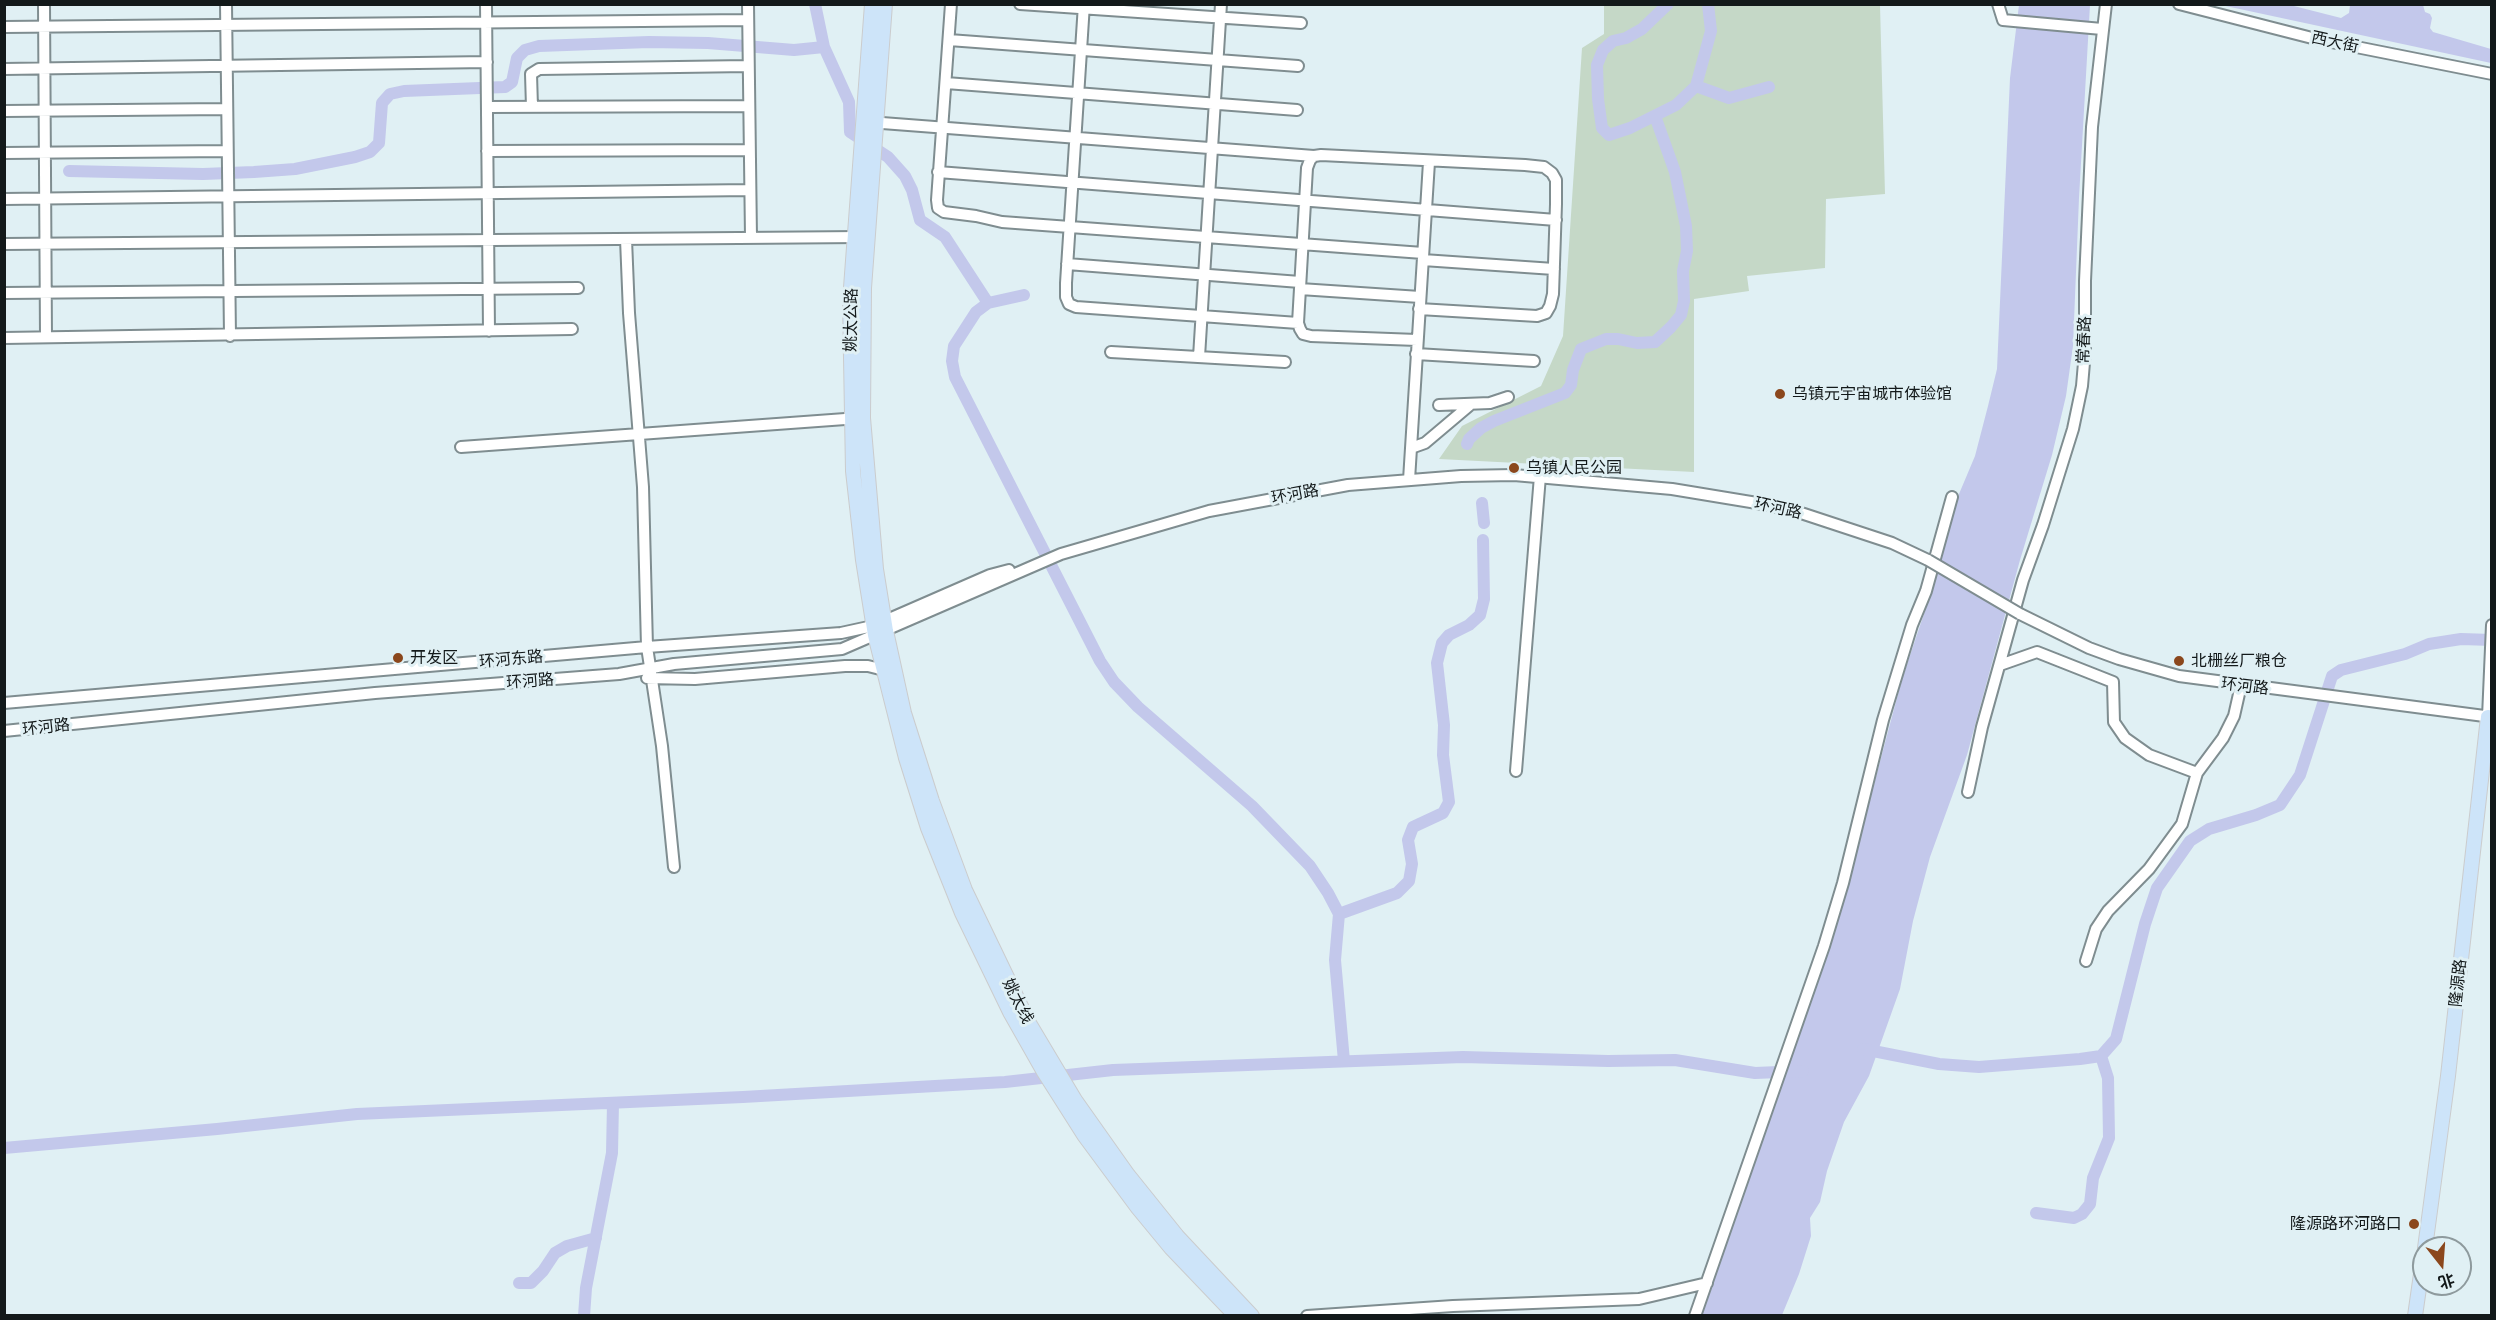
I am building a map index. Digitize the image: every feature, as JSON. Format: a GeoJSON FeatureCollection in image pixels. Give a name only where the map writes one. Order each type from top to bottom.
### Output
{"type":"FeatureCollection","features":[{"type":"Feature","properties":{"kind":"main road","name":"姚太公路"},"geometry":{"type":"LineString","coordinates":[[862,237],[873,173],[872,4]]}},
{"type":"Feature","properties":{"kind":"main road","name":"姚太公路"},"geometry":{"type":"LineString","coordinates":[[880,628],[870,519],[857,419],[864,288],[861,160],[871,122],[885,4]]}},
{"type":"Feature","properties":{"kind":"main road","name":"姚太线"},"geometry":{"type":"LineString","coordinates":[[880,628],[884,670],[906,758],[946,878],[982,958],[1109,1170],[1178,1256],[1236,1316]]}},
{"type":"Feature","properties":{"kind":"main road","name":"姚太线"},"geometry":{"type":"LineString","coordinates":[[880,628],[904,713],[948,847],[1036,1047]]}},
{"type":"Feature","properties":{"kind":"main road","name":"隆源路"},"geometry":{"type":"LineString","coordinates":[[2427,1236],[2448,1076],[2490,717]]}},
{"type":"Feature","properties":{"kind":"main road","name":"姚太线"},"geometry":{"type":"LineString","coordinates":[[1068,1100],[1150,1203],[1252,1316]]}},
{"type":"Feature","properties":{"kind":"main road"},"geometry":{"type":"LineString","coordinates":[[2415,1316],[2418,1296]]}},
{"type":"Feature","properties":{"kind":"street"},"geometry":{"type":"LineString","coordinates":[[44,4],[46,337]]}},
{"type":"Feature","properties":{"kind":"street"},"geometry":{"type":"LineString","coordinates":[[225,4],[230,336]]}},
{"type":"Feature","properties":{"kind":"street"},"geometry":{"type":"LineString","coordinates":[[486,4],[489,331]]}},
{"type":"Feature","properties":{"kind":"street"},"geometry":{"type":"LineString","coordinates":[[748,4],[751,238]]}},
{"type":"Feature","properties":{"kind":"street"},"geometry":{"type":"LineString","coordinates":[[951,4],[937,200],[938,208],[944,212],[1002,222],[1303,244],[1554,269]]}},
{"type":"Feature","properties":{"kind":"street"},"geometry":{"type":"LineString","coordinates":[[1020,4],[1301,23]]}},
{"type":"Feature","properties":{"kind":"street"},"geometry":{"type":"LineString","coordinates":[[1199,357],[1221,4]]}},
{"type":"Feature","properties":{"kind":"street"},"geometry":{"type":"LineString","coordinates":[[1998,4],[2003,20],[2102,29]]}},
{"type":"Feature","properties":{"kind":"street","name":"常春路"},"geometry":{"type":"LineString","coordinates":[[1968,792],[1982,727],[2023,580],[2073,429],[2082,386],[2092,128],[2106,4]]}},
{"type":"Feature","properties":{"kind":"street","name":"西大街"},"geometry":{"type":"LineString","coordinates":[[2179,4],[2316,39],[2492,74]]}},
{"type":"Feature","properties":{"kind":"street"},"geometry":{"type":"LineString","coordinates":[[1084,7],[1067,264],[1066,297],[1069,304],[1076,307],[1298,322]]}},
{"type":"Feature","properties":{"kind":"street"},"geometry":{"type":"LineString","coordinates":[[4,27],[748,20]]}},
{"type":"Feature","properties":{"kind":"street"},"geometry":{"type":"LineString","coordinates":[[949,40],[1298,66]]}},
{"type":"Feature","properties":{"kind":"street"},"geometry":{"type":"LineString","coordinates":[[532,107],[531,74],[539,69],[748,60]]}},
{"type":"Feature","properties":{"kind":"street"},"geometry":{"type":"LineString","coordinates":[[4,69],[486,62]]}},
{"type":"Feature","properties":{"kind":"street"},"geometry":{"type":"LineString","coordinates":[[946,83],[1297,110]]}},
{"type":"Feature","properties":{"kind":"street"},"geometry":{"type":"LineString","coordinates":[[487,104],[532,107],[749,106]]}},
{"type":"Feature","properties":{"kind":"street"},"geometry":{"type":"LineString","coordinates":[[4,111],[227,109]]}},
{"type":"Feature","properties":{"kind":"street"},"geometry":{"type":"LineString","coordinates":[[871,122],[1314,156],[1544,167],[1552,173],[1556,180],[1553,294],[1546,313],[1537,316],[1419,309]]}},
{"type":"Feature","properties":{"kind":"street"},"geometry":{"type":"LineString","coordinates":[[488,151],[750,150]]}},
{"type":"Feature","properties":{"kind":"street"},"geometry":{"type":"LineString","coordinates":[[4,153],[227,155]]}},
{"type":"Feature","properties":{"kind":"street"},"geometry":{"type":"LineString","coordinates":[[1314,156],[1307,168],[1298,322],[1303,334],[1417,340]]}},
{"type":"Feature","properties":{"kind":"street"},"geometry":{"type":"LineString","coordinates":[[1409,480],[1429,162]]}},
{"type":"Feature","properties":{"kind":"street"},"geometry":{"type":"LineString","coordinates":[[938,172],[1556,220]]}},
{"type":"Feature","properties":{"kind":"street"},"geometry":{"type":"LineString","coordinates":[[4,199],[228,191],[488,193],[750,190]]}},
{"type":"Feature","properties":{"kind":"street"},"geometry":{"type":"LineString","coordinates":[[4,244],[862,237]]}},
{"type":"Feature","properties":{"kind":"street"},"geometry":{"type":"LineString","coordinates":[[626,239],[644,487],[647,647],[662,746],[674,867]]}},
{"type":"Feature","properties":{"kind":"street"},"geometry":{"type":"LineString","coordinates":[[1067,264],[1204,274],[1420,297]]}},
{"type":"Feature","properties":{"kind":"street"},"geometry":{"type":"LineString","coordinates":[[4,293],[578,288]]}},
{"type":"Feature","properties":{"kind":"street"},"geometry":{"type":"LineString","coordinates":[[4,338],[572,329]]}},
{"type":"Feature","properties":{"kind":"street"},"geometry":{"type":"LineString","coordinates":[[1111,352],[1285,362]]}},
{"type":"Feature","properties":{"kind":"street"},"geometry":{"type":"LineString","coordinates":[[1416,354],[1534,361]]}},
{"type":"Feature","properties":{"kind":"street"},"geometry":{"type":"LineString","coordinates":[[1439,405],[1470,405],[1499,401],[1508,397]]}},
{"type":"Feature","properties":{"kind":"street"},"geometry":{"type":"LineString","coordinates":[[1411,448],[1425,443],[1470,405]]}},
{"type":"Feature","properties":{"kind":"street"},"geometry":{"type":"LineString","coordinates":[[461,447],[857,419]]}},
{"type":"Feature","properties":{"kind":"street","name":"环河路"},"geometry":{"type":"LineString","coordinates":[[4,731],[375,693],[620,675],[674,664],[842,649],[990,575],[1166,522],[1247,502],[1348,485],[1514,475],[1650,486],[1763,504],[1853,529],[1892,543],[1928,560],[2020,614],[2066,637],[2120,659],[2180,676],[2490,717]]}},
{"type":"Feature","properties":{"kind":"street"},"geometry":{"type":"LineString","coordinates":[[1516,771],[1540,476]]}},
{"type":"Feature","properties":{"kind":"street"},"geometry":{"type":"LineString","coordinates":[[1695,1316],[1789,1050],[1843,883],[1883,720],[1905,647],[1926,591],[1952,496]]}},
{"type":"Feature","properties":{"kind":"street"},"geometry":{"type":"LineString","coordinates":[[2490,717],[2492,626]]}},
{"type":"Feature","properties":{"kind":"street","name":"环河东路"},"geometry":{"type":"LineString","coordinates":[[4,703],[647,647],[789,638],[880,628]]}},
{"type":"Feature","properties":{"kind":"street"},"geometry":{"type":"LineString","coordinates":[[2000,665],[2037,652],[2113,682],[2114,722],[2125,738],[2149,755],[2197,773]]}},
{"type":"Feature","properties":{"kind":"street"},"geometry":{"type":"LineString","coordinates":[[620,675],[675,680],[844,666],[868,666],[884,670]]}},
{"type":"Feature","properties":{"kind":"street"},"geometry":{"type":"LineString","coordinates":[[2086,961],[2096,929],[2108,911],[2149,869],[2182,824],[2197,773],[2223,738],[2234,716],[2241,685]]}},
{"type":"Feature","properties":{"kind":"street"},"geometry":{"type":"LineString","coordinates":[[1307,1316],[1453,1306],[1639,1299],[1707,1283]]}},
{"type":"Feature","properties":{"kind":"green space"},"geometry":{"type":"Polygon","coordinates":[[[1604,5],[1880,5],[1885,194],[1826,199],[1825,268],[1747,276],[1749,291],[1694,299],[1694,472],[1439,459],[1462,426],[1541,386],[1563,336],[1582,48],[1604,34],[1604,5]]]}},
{"type":"Feature","properties":{"kind":"water"},"geometry":{"type":"Polygon","coordinates":[[[2019,5],[2090,5],[2073,346],[2066,396],[2052,455],[2020,560],[1967,755],[1930,857],[1913,921],[1900,989],[1869,1076],[1844,1122],[1827,1171],[1820,1202],[1810,1218],[1811,1236],[1799,1274],[1782,1315],[1699,1316],[1833,938],[1902,679],[1930,596],[1959,494],[1975,456],[1988,406],[1997,369],[2010,78],[2019,5]]]}},
{"type":"Feature","properties":{"kind":"water"},"geometry":{"type":"Polygon","coordinates":[[[2221,5],[2290,5],[2341,18],[2349,13],[2350,5],[2423,5],[2425,12],[2432,18],[2430,28],[2433,32],[2491,49],[2491,63],[2221,5]]]}},
{"type":"Feature","properties":{"kind":"waterway"},"geometry":{"type":"LineString","coordinates":[[815,4],[824,47],[849,102],[850,132],[888,157],[905,176],[912,190],[920,220],[945,237],[988,303]]}},
{"type":"Feature","properties":{"kind":"waterway"},"geometry":{"type":"LineString","coordinates":[[1668,4],[1642,29],[1626,38],[1613,41],[1603,50],[1597,65],[1598,99],[1602,128],[1609,135],[1630,128],[1676,105],[1696,86],[1711,31],[1708,4]]}},
{"type":"Feature","properties":{"kind":"waterway"},"geometry":{"type":"LineString","coordinates":[[69,171],[203,174],[254,172],[295,169],[355,157],[370,152],[379,143],[382,103],[390,94],[404,91],[505,87],[512,82],[517,58],[525,50],[539,46],[649,42],[708,43],[794,50],[824,47]]}},
{"type":"Feature","properties":{"kind":"waterway"},"geometry":{"type":"LineString","coordinates":[[1696,86],[1729,98],[1769,87]]}},
{"type":"Feature","properties":{"kind":"waterway"},"geometry":{"type":"LineString","coordinates":[[1467,444],[1481,428],[1494,421],[1565,393],[1571,385],[1573,370],[1581,349],[1606,339],[1637,343],[1655,342],[1681,315],[1684,301],[1683,271],[1687,251],[1686,226],[1675,172],[1655,116]]}},
{"type":"Feature","properties":{"kind":"waterway"},"geometry":{"type":"LineString","coordinates":[[1024,295],[988,303],[976,312],[954,346],[952,361],[955,377],[1100,661],[1114,682],[1138,707],[1252,806],[1310,866],[1328,893],[1339,914],[1335,960],[1344,1061]]}},
{"type":"Feature","properties":{"kind":"waterway"},"geometry":{"type":"LineString","coordinates":[[1482,503],[1484,523]]}},
{"type":"Feature","properties":{"kind":"waterway"},"geometry":{"type":"LineString","coordinates":[[1339,914],[1397,893],[1409,881],[1412,864],[1408,840],[1413,827],[1443,813],[1449,802],[1443,755],[1444,725],[1437,663],[1442,643],[1449,635],[1469,625],[1480,615],[1484,599],[1483,540]]}},
{"type":"Feature","properties":{"kind":"waterway"},"geometry":{"type":"LineString","coordinates":[[1863,1049],[1939,1064],[1979,1067],[2101,1056],[2116,1039],[2145,924],[2157,888],[2190,841],[2209,829],[2280,805],[2300,775],[2332,676],[2341,670],[2405,654],[2429,644],[2461,639],[2492,640]]}},
{"type":"Feature","properties":{"kind":"waterway"},"geometry":{"type":"LineString","coordinates":[[2036,1213],[2074,1218],[2082,1214],[2090,1204],[2093,1178],[2109,1138],[2108,1078],[2101,1056]]}},
{"type":"Feature","properties":{"kind":"waterway"},"geometry":{"type":"LineString","coordinates":[[4,1148],[357,1114],[743,1097],[1005,1082],[1113,1070],[1463,1057],[1608,1061],[1675,1060],[1755,1073],[1803,1071]]}},
{"type":"Feature","properties":{"kind":"waterway"},"geometry":{"type":"LineString","coordinates":[[584,1316],[586,1288],[612,1153],[613,1103]]}},
{"type":"Feature","properties":{"kind":"waterway"},"geometry":{"type":"LineString","coordinates":[[519,1283],[531,1283],[543,1271],[555,1253],[567,1246],[596,1238]]}},
{"type":"Feature","properties":{"kind":"place","name":"乌镇元宇宙城市体验馆"},"geometry":{"type":"Point","coordinates":[1780,394]}},
{"type":"Feature","properties":{"kind":"place","name":"乌镇人民公园"},"geometry":{"type":"Point","coordinates":[1514,468]}},
{"type":"Feature","properties":{"kind":"place","name":"开发区"},"geometry":{"type":"Point","coordinates":[398,658]}},
{"type":"Feature","properties":{"kind":"place","name":"北栅丝厂粮仓"},"geometry":{"type":"Point","coordinates":[2179,661]}},
{"type":"Feature","properties":{"kind":"place","name":"隆源路环河路口"},"geometry":{"type":"Point","coordinates":[2414,1224]}}]}
